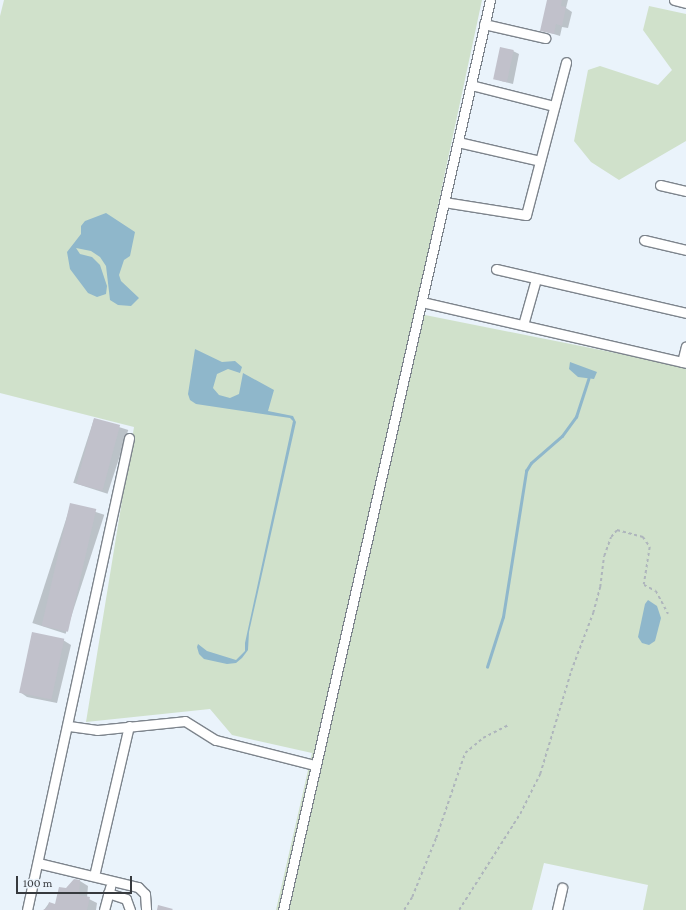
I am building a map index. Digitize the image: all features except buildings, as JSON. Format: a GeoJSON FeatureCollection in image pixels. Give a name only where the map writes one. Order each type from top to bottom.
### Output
{"type":"FeatureCollection","features":[{"type":"Feature","properties":{"kind":"street"},"geometry":{"type":"LineString","coordinates":[[283,910],[314,765],[422,302],[490,0]]}},
{"type":"Feature","properties":{"kind":"street"},"geometry":{"type":"LineString","coordinates":[[674,0],[686,3]]}},
{"type":"Feature","properties":{"kind":"street"},"geometry":{"type":"LineString","coordinates":[[484,24],[545,38]]}},
{"type":"Feature","properties":{"kind":"street"},"geometry":{"type":"LineString","coordinates":[[444,202],[526,215],[566,62]]}},
{"type":"Feature","properties":{"kind":"street"},"geometry":{"type":"LineString","coordinates":[[471,85],[554,106]]}},
{"type":"Feature","properties":{"kind":"street"},"geometry":{"type":"LineString","coordinates":[[458,142],[540,161]]}},
{"type":"Feature","properties":{"kind":"street"},"geometry":{"type":"LineString","coordinates":[[660,185],[686,191]]}},
{"type":"Feature","properties":{"kind":"street"},"geometry":{"type":"LineString","coordinates":[[644,240],[686,250]]}},
{"type":"Feature","properties":{"kind":"street"},"geometry":{"type":"LineString","coordinates":[[496,269],[686,314]]}},
{"type":"Feature","properties":{"kind":"street"},"geometry":{"type":"LineString","coordinates":[[523,325],[536,279]]}},
{"type":"Feature","properties":{"kind":"street"},"geometry":{"type":"LineString","coordinates":[[422,302],[684,363],[686,346]]}},
{"type":"Feature","properties":{"kind":"street"},"geometry":{"type":"LineString","coordinates":[[28,910],[69,726],[129,438]]}},
{"type":"Feature","properties":{"kind":"street"},"geometry":{"type":"LineString","coordinates":[[69,726],[89,730],[185,721],[216,740],[314,765]]}},
{"type":"Feature","properties":{"kind":"street"},"geometry":{"type":"LineString","coordinates":[[94,876],[129,726]]}},
{"type":"Feature","properties":{"kind":"street"},"geometry":{"type":"LineString","coordinates":[[38,863],[111,880],[142,890],[146,899],[146,910]]}},
{"type":"Feature","properties":{"kind":"street"},"geometry":{"type":"LineString","coordinates":[[104,910],[111,880]]}},
{"type":"Feature","properties":{"kind":"street"},"geometry":{"type":"LineString","coordinates":[[557,910],[562,888]]}},
{"type":"Feature","properties":{"kind":"street"},"geometry":{"type":"LineString","coordinates":[[108,894],[126,899],[130,910]]}},
{"type":"Feature","properties":{"kind":"path"},"geometry":{"type":"LineString","coordinates":[[459,910],[520,814],[540,774],[571,670],[593,613],[600,587],[604,556],[611,537],[617,530],[643,537],[650,547],[644,585],[656,591],[668,614]]}},
{"type":"Feature","properties":{"kind":"path"},"geometry":{"type":"LineString","coordinates":[[404,910],[412,897],[436,838],[465,753],[483,738],[508,725]]}},
{"type":"Feature","properties":{"kind":"green space"},"geometry":{"type":"Polygon","coordinates":[[[4,0],[482,0],[415,313],[686,367],[686,910],[643,910],[648,885],[544,863],[532,910],[276,910],[312,753],[232,735],[210,709],[86,722],[134,427],[0,393],[0,16],[4,0]]]}},
{"type":"Feature","properties":{"kind":"green space"},"geometry":{"type":"Polygon","coordinates":[[[649,6],[686,14],[686,141],[619,180],[591,162],[574,141],[588,70],[600,66],[658,85],[672,70],[643,30],[649,6]]]}},
{"type":"Feature","properties":{"kind":"water"},"geometry":{"type":"Polygon","coordinates":[[[106,213],[135,232],[130,256],[124,260],[119,275],[121,281],[139,298],[131,306],[118,305],[110,300],[106,266],[100,257],[91,251],[76,248],[80,254],[92,257],[100,265],[107,286],[106,294],[97,297],[88,293],[70,269],[67,252],[81,234],[81,226],[85,221],[106,213]]]}},
{"type":"Feature","properties":{"kind":"water"},"geometry":{"type":"Polygon","coordinates":[[[195,349],[222,362],[235,361],[242,367],[240,373],[228,369],[217,374],[213,388],[219,395],[230,398],[239,394],[243,373],[274,390],[268,411],[293,416],[296,422],[249,632],[248,650],[236,663],[227,664],[204,659],[199,654],[197,647],[198,644],[207,651],[236,660],[245,651],[245,643],[293,421],[290,418],[196,404],[190,400],[188,394],[195,349]]]}},
{"type":"Feature","properties":{"kind":"water"},"geometry":{"type":"Polygon","coordinates":[[[570,362],[597,372],[594,379],[578,377],[569,369],[570,362]]]}},
{"type":"Feature","properties":{"kind":"water"},"geometry":{"type":"Polygon","coordinates":[[[648,600],[657,606],[661,618],[655,641],[649,645],[642,643],[638,637],[645,604],[648,600]]]}},
{"type":"Feature","properties":{"kind":"waterway"},"geometry":{"type":"LineString","coordinates":[[487,667],[503,617],[526,471],[531,463],[562,436],[576,417],[588,379]]}}]}
